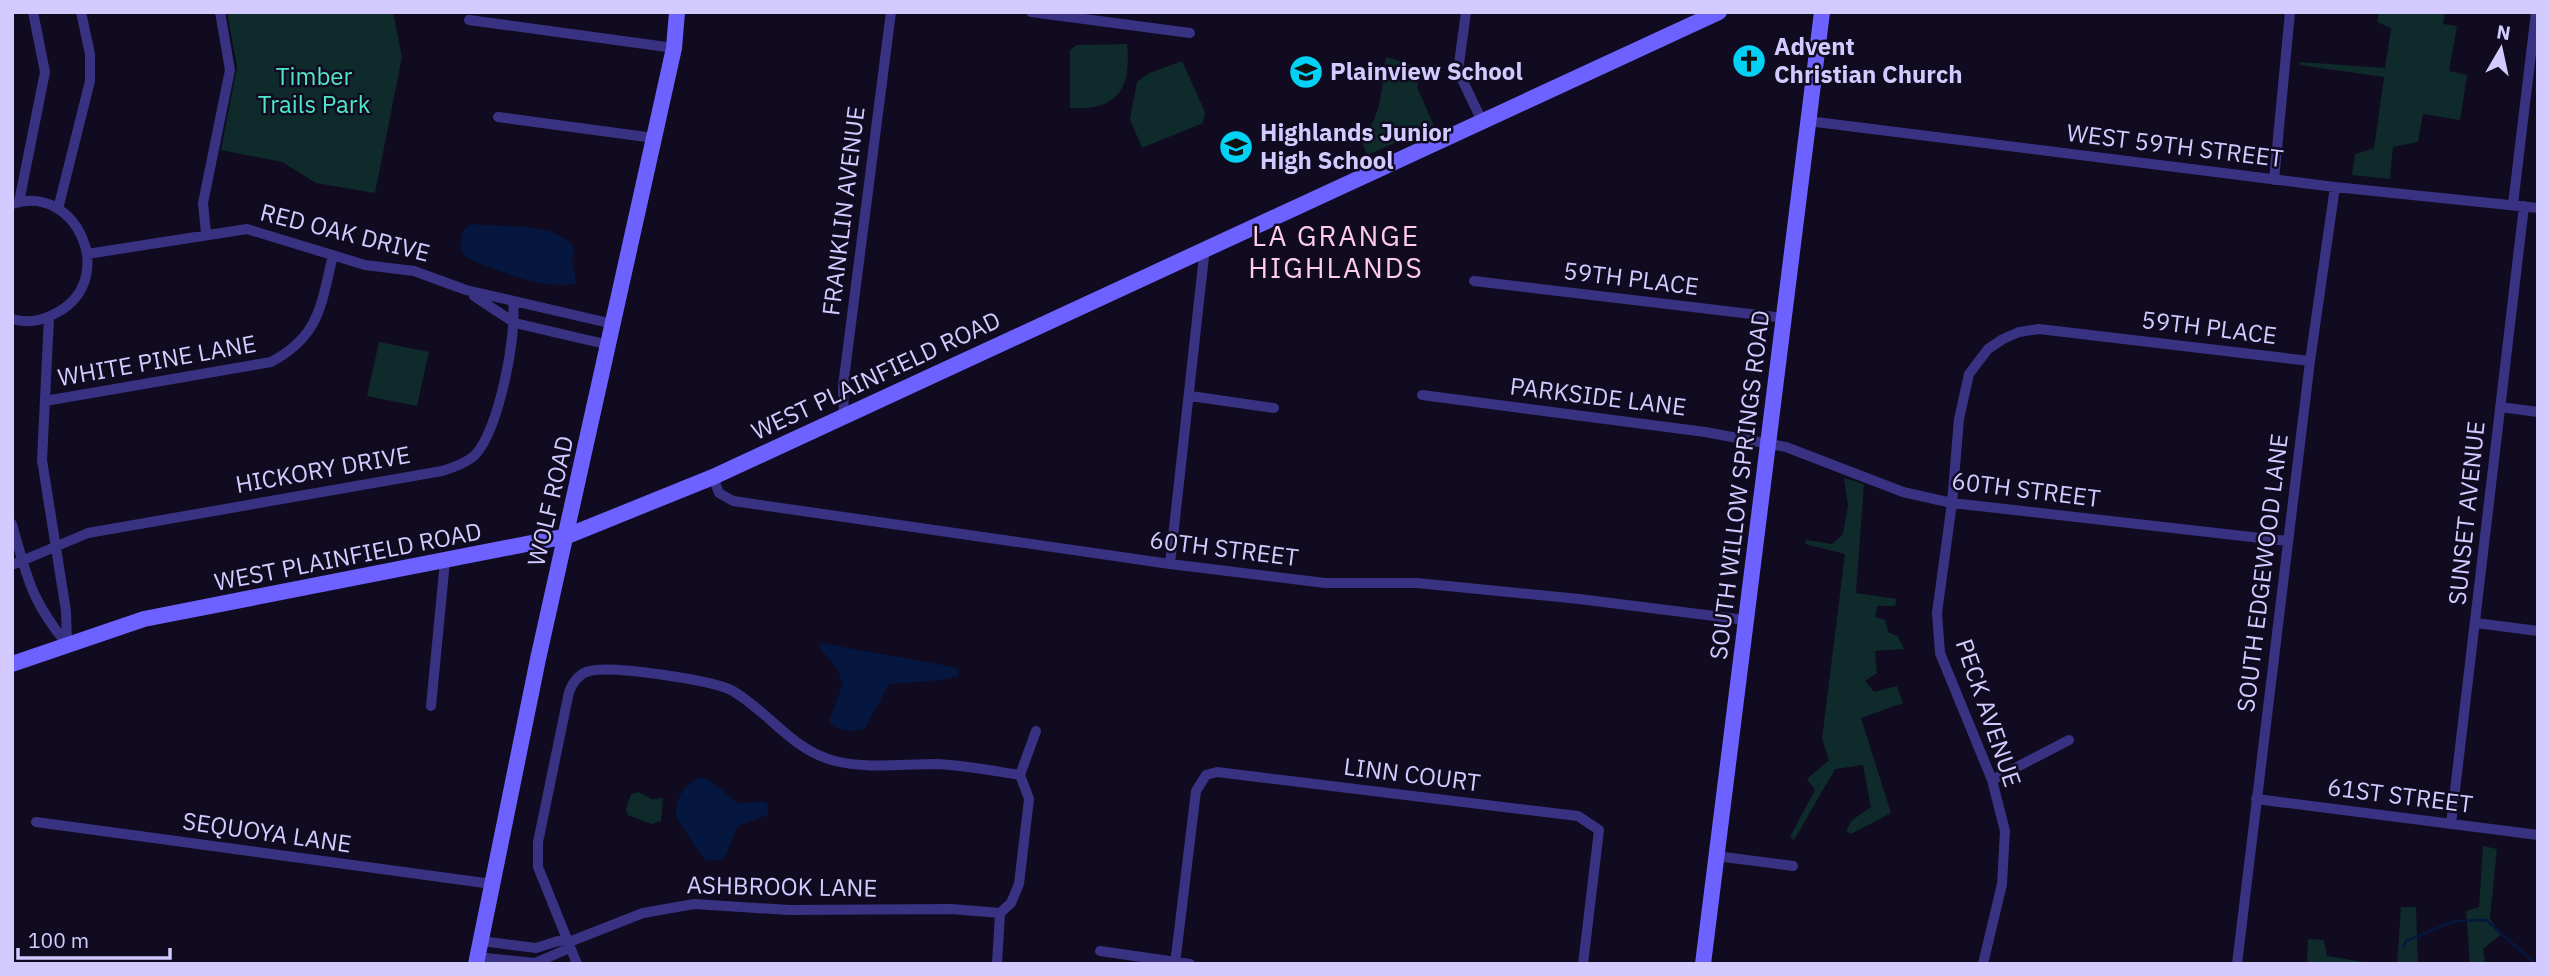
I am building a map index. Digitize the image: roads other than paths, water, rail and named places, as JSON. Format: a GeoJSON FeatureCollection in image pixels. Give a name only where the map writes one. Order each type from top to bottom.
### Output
{"type":"FeatureCollection","features":[{"type":"Feature","properties":{"kind":"main road","name":"WOLF ROAD"},"geometry":{"type":"LineString","coordinates":[[477,961],[674,48],[677,12]]}},
{"type":"Feature","properties":{"kind":"main road","name":"WEST PLAINFIELD ROAD"},"geometry":{"type":"LineString","coordinates":[[12,664],[144,619],[567,536],[713,477],[1205,247],[1719,12]]}},
{"type":"Feature","properties":{"kind":"main road","name":"SOUTH WILLOW SPRINGS ROAD"},"geometry":{"type":"LineString","coordinates":[[1703,964],[1822,12]]}},
{"type":"Feature","properties":{"kind":"street"},"geometry":{"type":"LineString","coordinates":[[12,319],[23,322],[49,318],[69,306],[82,289],[88,269],[87,254],[74,223],[58,209],[40,202],[16,203],[46,72],[33,12]]}},
{"type":"Feature","properties":{"kind":"street"},"geometry":{"type":"LineString","coordinates":[[58,209],[90,81],[90,54],[81,12]]}},
{"type":"Feature","properties":{"kind":"street"},"geometry":{"type":"LineString","coordinates":[[206,234],[203,203],[230,70],[220,12]]}},
{"type":"Feature","properties":{"kind":"street","name":"FRANKLIN AVENUE"},"geometry":{"type":"LineString","coordinates":[[844,416],[843,386],[891,12]]}},
{"type":"Feature","properties":{"kind":"street"},"geometry":{"type":"LineString","coordinates":[[1031,12],[1190,33]]}},
{"type":"Feature","properties":{"kind":"street"},"geometry":{"type":"LineString","coordinates":[[1466,12],[1458,71],[1482,121]]}},
{"type":"Feature","properties":{"kind":"street"},"geometry":{"type":"LineString","coordinates":[[2274,180],[2290,12]]}},
{"type":"Feature","properties":{"kind":"street","name":"SUNSET AVENUE"},"geometry":{"type":"LineString","coordinates":[[2451,824],[2500,407],[2536,12]]}},
{"type":"Feature","properties":{"kind":"street"},"geometry":{"type":"LineString","coordinates":[[469,20],[674,48]]}},
{"type":"Feature","properties":{"kind":"street"},"geometry":{"type":"LineString","coordinates":[[498,117],[654,138]]}},
{"type":"Feature","properties":{"kind":"street","name":"WEST 59TH STREET"},"geometry":{"type":"LineString","coordinates":[[1808,121],[2274,180],[2538,208]]}},
{"type":"Feature","properties":{"kind":"street","name":"SOUTH EDGEWOOD LANE"},"geometry":{"type":"LineString","coordinates":[[2237,964],[2287,541],[2334,187]]}},
{"type":"Feature","properties":{"kind":"street","name":"RED OAK DRIVE"},"geometry":{"type":"LineString","coordinates":[[87,254],[247,229],[365,265],[423,273],[466,290],[614,324]]}},
{"type":"Feature","properties":{"kind":"street"},"geometry":{"type":"LineString","coordinates":[[1170,564],[1205,247]]}},
{"type":"Feature","properties":{"kind":"street","name":"WHITE PINE LANE"},"geometry":{"type":"LineString","coordinates":[[45,401],[271,362],[291,351],[306,338],[317,319],[333,255]]}},
{"type":"Feature","properties":{"kind":"street","name":"59TH PLACE"},"geometry":{"type":"LineString","coordinates":[[1474,281],[1784,318]]}},
{"type":"Feature","properties":{"kind":"street","name":"RED OAK DRIVE"},"geometry":{"type":"LineString","coordinates":[[466,290],[515,323],[609,345]]}},
{"type":"Feature","properties":{"kind":"street","name":"HICKORY DRIVE"},"geometry":{"type":"LineString","coordinates":[[17,563],[88,533],[456,467],[475,455],[493,424],[515,323],[513,302]]}},
{"type":"Feature","properties":{"kind":"street"},"geometry":{"type":"LineString","coordinates":[[49,318],[42,460],[66,611],[67,644]]}},
{"type":"Feature","properties":{"kind":"street","name":"59TH PLACE"},"geometry":{"type":"LineString","coordinates":[[2019,331],[2048,330],[2310,361]]}},
{"type":"Feature","properties":{"kind":"street","name":"PECK AVENUE"},"geometry":{"type":"LineString","coordinates":[[1983,964],[2002,884],[2005,831],[1992,780],[1940,653],[1937,613],[1952,503],[1959,419],[1969,374],[1988,349],[2019,331]]}},
{"type":"Feature","properties":{"kind":"street","name":"PARKSIDE LANE"},"geometry":{"type":"LineString","coordinates":[[1422,395],[1692,430],[1768,444]]}},
{"type":"Feature","properties":{"kind":"street"},"geometry":{"type":"LineString","coordinates":[[1189,396],[1274,408]]}},
{"type":"Feature","properties":{"kind":"street"},"geometry":{"type":"LineString","coordinates":[[2500,407],[2538,412]]}},
{"type":"Feature","properties":{"kind":"street","name":"60TH STREET"},"geometry":{"type":"LineString","coordinates":[[1768,444],[1786,447],[1903,492],[1952,503],[2287,541]]}},
{"type":"Feature","properties":{"kind":"street","name":"60TH STREET"},"geometry":{"type":"LineString","coordinates":[[713,477],[719,493],[733,501],[1170,564],[1325,583],[1418,583],[1579,598],[1746,620]]}},
{"type":"Feature","properties":{"kind":"street"},"geometry":{"type":"LineString","coordinates":[[12,524],[17,563],[47,620],[67,644]]}},
{"type":"Feature","properties":{"kind":"street"},"geometry":{"type":"LineString","coordinates":[[431,706],[444,561]]}},
{"type":"Feature","properties":{"kind":"street"},"geometry":{"type":"LineString","coordinates":[[2476,623],[2538,631]]}},
{"type":"Feature","properties":{"kind":"street"},"geometry":{"type":"LineString","coordinates":[[577,964],[538,867],[538,842],[569,692],[575,680],[586,672],[604,669],[707,681],[753,705],[805,749],[834,761],[873,767],[938,764],[1020,775]]}},
{"type":"Feature","properties":{"kind":"street"},"geometry":{"type":"LineString","coordinates":[[997,964],[1000,914],[1011,903],[1019,884],[1029,799],[1020,775],[1036,731]]}},
{"type":"Feature","properties":{"kind":"street"},"geometry":{"type":"LineString","coordinates":[[1992,780],[2069,740]]}},
{"type":"Feature","properties":{"kind":"street","name":"LINN COURT"},"geometry":{"type":"LineString","coordinates":[[1175,963],[1196,791],[1202,779],[1217,772],[1578,816],[1599,830],[1583,964]]}},
{"type":"Feature","properties":{"kind":"street","name":"61ST STREET"},"geometry":{"type":"LineString","coordinates":[[2256,799],[2538,835]]}},
{"type":"Feature","properties":{"kind":"street","name":"SEQUOYA LANE"},"geometry":{"type":"LineString","coordinates":[[36,822],[492,884]]}},
{"type":"Feature","properties":{"kind":"street"},"geometry":{"type":"LineString","coordinates":[[1716,856],[1793,866]]}},
{"type":"Feature","properties":{"kind":"street","name":"ASHBROOK LANE"},"geometry":{"type":"LineString","coordinates":[[481,941],[536,948],[558,941],[569,942],[643,913],[694,905],[789,910],[951,909],[1000,914]]}},
{"type":"Feature","properties":{"kind":"street","name":"ASHBROOK LANE"},"geometry":{"type":"LineString","coordinates":[[477,961],[535,963],[565,950],[569,942]]}},
{"type":"Feature","properties":{"kind":"street"},"geometry":{"type":"LineString","coordinates":[[1100,951],[1190,964]]}},
{"type":"Feature","properties":{"kind":"water"},"geometry":{"type":"Polygon","coordinates":[[[471,224],[542,230],[567,240],[575,249],[572,261],[576,283],[565,285],[537,282],[505,273],[466,257],[460,248],[463,231],[471,224]]]}},
{"type":"Feature","properties":{"kind":"water"},"geometry":{"type":"Polygon","coordinates":[[[820,643],[954,667],[959,672],[957,676],[943,680],[889,684],[865,728],[846,730],[832,725],[829,721],[843,683],[837,669],[819,647],[820,643]]]}},
{"type":"Feature","properties":{"kind":"water"},"geometry":{"type":"Polygon","coordinates":[[[699,778],[708,779],[739,804],[763,801],[768,804],[768,815],[738,826],[723,860],[707,860],[701,855],[676,817],[681,794],[699,778]]]}},
{"type":"Feature","properties":{"kind":"waterway"},"geometry":{"type":"LineString","coordinates":[[2403,947],[2406,941],[2455,921],[2486,920],[2536,964]]}},
{"type":"Feature","properties":{"kind":"place","name":"Advent Christian Church"},"geometry":{"type":"Point","coordinates":[1749,61]}},
{"type":"Feature","properties":{"kind":"place","name":"Plainview School"},"geometry":{"type":"Point","coordinates":[1306,72]}},
{"type":"Feature","properties":{"kind":"place","name":"Highlands Junior High School"},"geometry":{"type":"Point","coordinates":[1236,147]}},
{"type":"Feature","properties":{"kind":"district","name":"LA GRANGE HIGHLANDS"},"geometry":{"type":"Point","coordinates":[1336,252]}},
{"type":"Feature","properties":{"kind":"park label","name":"Timber Trails Park"},"geometry":{"type":"Point","coordinates":[314,91]}}]}
